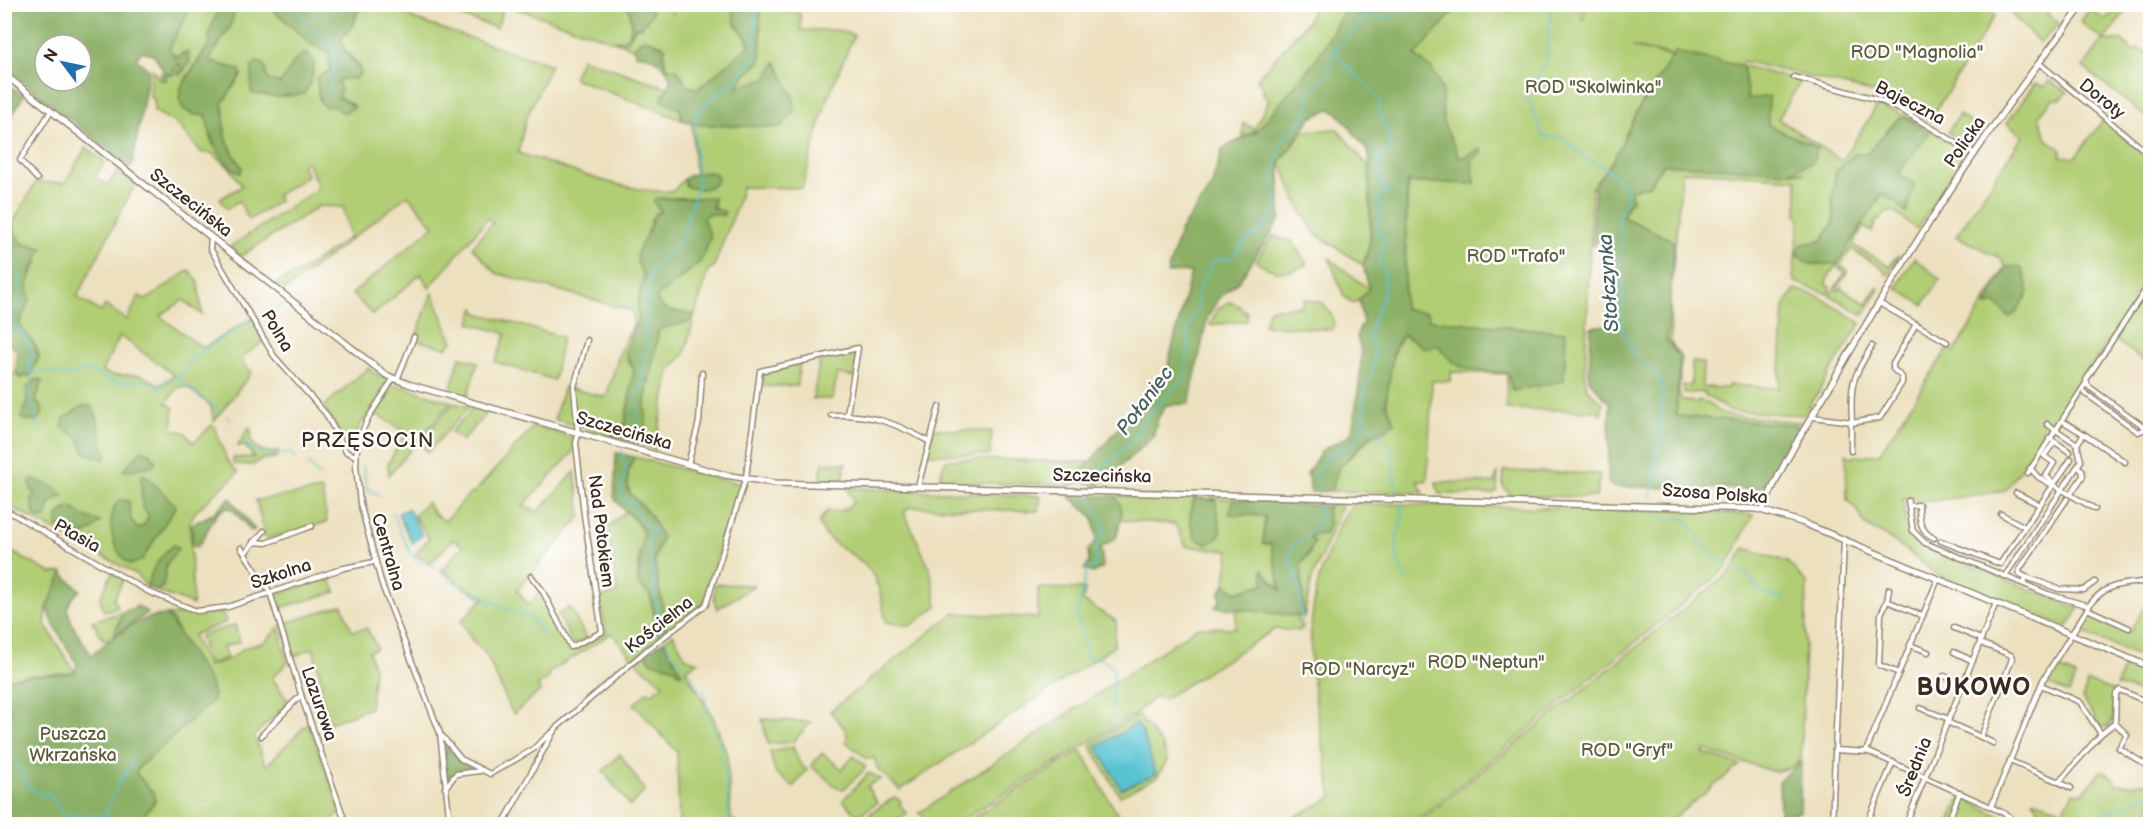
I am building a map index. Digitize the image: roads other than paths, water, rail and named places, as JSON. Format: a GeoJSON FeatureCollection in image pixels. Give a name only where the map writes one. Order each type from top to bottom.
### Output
{"type":"FeatureCollection","features":[{"type":"Feature","properties":{"kind":"street","name":"Policka"},"geometry":{"type":"LineString","coordinates":[[1763,510],[1813,417],[1879,303],[1975,154],[2039,62],[2084,4]]}},
{"type":"Feature","properties":{"kind":"street","name":"Doroty"},"geometry":{"type":"LineString","coordinates":[[2039,62],[2151,155]]}},
{"type":"Feature","properties":{"kind":"street","name":"Szczecińska"},"geometry":{"type":"LineString","coordinates":[[4,74],[371,365],[395,380],[745,480],[1318,496]]}},
{"type":"Feature","properties":{"kind":"street","name":"Bajeczna"},"geometry":{"type":"LineString","coordinates":[[1794,77],[1879,100],[1905,112],[1975,154]]}},
{"type":"Feature","properties":{"kind":"street"},"geometry":{"type":"LineString","coordinates":[[38,178],[20,160],[51,111]]}},
{"type":"Feature","properties":{"kind":"street","name":"Polna"},"geometry":{"type":"LineString","coordinates":[[211,238],[210,248],[274,356],[326,414],[346,452],[356,456]]}},
{"type":"Feature","properties":{"kind":"street"},"geometry":{"type":"LineString","coordinates":[[2095,509],[2062,490],[2046,476],[2054,463],[2044,456],[2055,429],[2151,283]]}},
{"type":"Feature","properties":{"kind":"street"},"geometry":{"type":"LineString","coordinates":[[1879,303],[1947,342]]}},
{"type":"Feature","properties":{"kind":"street"},"geometry":{"type":"LineString","coordinates":[[1813,417],[1852,422],[1871,421],[1883,414],[1903,381],[1893,369],[1893,364],[1916,324]]}},
{"type":"Feature","properties":{"kind":"street","name":"Centralna"},"geometry":{"type":"LineString","coordinates":[[414,337],[395,380],[364,425],[356,456],[360,503],[374,562],[440,733],[450,825]]}},
{"type":"Feature","properties":{"kind":"street","name":"Nad Potokiem"},"geometry":{"type":"LineString","coordinates":[[531,576],[542,590],[571,647],[602,632],[584,515],[576,443],[578,434],[574,387],[587,339]]}},
{"type":"Feature","properties":{"kind":"street"},"geometry":{"type":"LineString","coordinates":[[1851,451],[1852,381],[1872,346]]}},
{"type":"Feature","properties":{"kind":"street","name":"Kościelna"},"geometry":{"type":"LineString","coordinates":[[503,825],[555,729],[648,649],[706,605],[745,480],[760,371],[858,348],[846,414]]}},
{"type":"Feature","properties":{"kind":"street"},"geometry":{"type":"LineString","coordinates":[[688,465],[699,422],[702,373]]}},
{"type":"Feature","properties":{"kind":"street"},"geometry":{"type":"LineString","coordinates":[[2086,383],[2151,431]]}},
{"type":"Feature","properties":{"kind":"street"},"geometry":{"type":"LineString","coordinates":[[2091,397],[2096,392]]}},
{"type":"Feature","properties":{"kind":"street"},"geometry":{"type":"LineString","coordinates":[[2085,393],[2138,432],[2143,430]]}},
{"type":"Feature","properties":{"kind":"street"},"geometry":{"type":"LineString","coordinates":[[918,486],[928,441],[939,407]]}},
{"type":"Feature","properties":{"kind":"street"},"geometry":{"type":"LineString","coordinates":[[831,415],[846,414],[888,420],[928,441]]}},
{"type":"Feature","properties":{"kind":"street"},"geometry":{"type":"LineString","coordinates":[[2064,422],[2125,462]]}},
{"type":"Feature","properties":{"kind":"street"},"geometry":{"type":"LineString","coordinates":[[2005,576],[2078,467],[2082,456],[2077,444],[2047,424]]}},
{"type":"Feature","properties":{"kind":"street"},"geometry":{"type":"LineString","coordinates":[[2077,444],[2084,434]]}},
{"type":"Feature","properties":{"kind":"street"},"geometry":{"type":"LineString","coordinates":[[2063,447],[2068,438]]}},
{"type":"Feature","properties":{"kind":"street"},"geometry":{"type":"LineString","coordinates":[[2050,440],[2070,452]]}},
{"type":"Feature","properties":{"kind":"street"},"geometry":{"type":"LineString","coordinates":[[2050,440],[2029,470],[2038,477],[2053,483]]}},
{"type":"Feature","properties":{"kind":"street"},"geometry":{"type":"LineString","coordinates":[[1941,550],[1943,542],[1988,561],[2001,563],[2071,459]]}},
{"type":"Feature","properties":{"kind":"street"},"geometry":{"type":"LineString","coordinates":[[2072,492],[2083,476],[2082,470],[2078,467]]}},
{"type":"Feature","properties":{"kind":"street"},"geometry":{"type":"LineString","coordinates":[[2062,473],[2070,478]]}},
{"type":"Feature","properties":{"kind":"street"},"geometry":{"type":"LineString","coordinates":[[2016,493],[2040,505]]}},
{"type":"Feature","properties":{"kind":"street","name":"Szosa Polska"},"geometry":{"type":"LineString","coordinates":[[1318,496],[1724,506],[1763,510],[1844,540],[2151,667]]}},
{"type":"Feature","properties":{"kind":"street"},"geometry":{"type":"LineString","coordinates":[[2067,499],[2019,569],[2019,573],[2067,590],[2084,590],[2094,582]]}},
{"type":"Feature","properties":{"kind":"street"},"geometry":{"type":"LineString","coordinates":[[1908,501],[1910,523],[1915,534],[1925,543],[2088,608],[2129,628]]}},
{"type":"Feature","properties":{"kind":"street"},"geometry":{"type":"LineString","coordinates":[[1909,506],[1919,505],[1920,523],[1928,535],[1934,538]]}},
{"type":"Feature","properties":{"kind":"street","name":"Ptasia"},"geometry":{"type":"LineString","coordinates":[[4,509],[149,592],[197,611]]}},
{"type":"Feature","properties":{"kind":"street"},"geometry":{"type":"LineString","coordinates":[[2001,514],[2025,527]]}},
{"type":"Feature","properties":{"kind":"street"},"geometry":{"type":"LineString","coordinates":[[2046,514],[2054,519]]}},
{"type":"Feature","properties":{"kind":"street"},"geometry":{"type":"LineString","coordinates":[[2030,519],[2038,525]]}},
{"type":"Feature","properties":{"kind":"street"},"geometry":{"type":"LineString","coordinates":[[252,542],[266,543],[312,526]]}},
{"type":"Feature","properties":{"kind":"street"},"geometry":{"type":"LineString","coordinates":[[245,554],[252,542],[264,531]]}},
{"type":"Feature","properties":{"kind":"street"},"geometry":{"type":"LineString","coordinates":[[1832,825],[1844,540]]}},
{"type":"Feature","properties":{"kind":"street","name":"Lazurowa"},"geometry":{"type":"LineString","coordinates":[[241,548],[270,592],[301,695],[346,825]]}},
{"type":"Feature","properties":{"kind":"street"},"geometry":{"type":"LineString","coordinates":[[1985,568],[1988,561]]}},
{"type":"Feature","properties":{"kind":"street","name":"Szkolna"},"geometry":{"type":"LineString","coordinates":[[197,611],[228,607],[344,568],[374,562]]}},
{"type":"Feature","properties":{"kind":"street"},"geometry":{"type":"LineString","coordinates":[[2024,584],[2026,577]]}},
{"type":"Feature","properties":{"kind":"street"},"geometry":{"type":"LineString","coordinates":[[1866,751],[1938,579]]}},
{"type":"Feature","properties":{"kind":"street"},"geometry":{"type":"LineString","coordinates":[[1991,807],[2041,685],[2088,608],[2099,594],[2113,585],[2151,581]]}},
{"type":"Feature","properties":{"kind":"street"},"geometry":{"type":"LineString","coordinates":[[1889,589],[1881,614],[1879,665],[1899,673]]}},
{"type":"Feature","properties":{"kind":"street"},"geometry":{"type":"LineString","coordinates":[[2066,599],[2067,590]]}},
{"type":"Feature","properties":{"kind":"street"},"geometry":{"type":"LineString","coordinates":[[1887,601],[1923,616]]}},
{"type":"Feature","properties":{"kind":"street","name":"Średnia"},"geometry":{"type":"LineString","coordinates":[[1906,825],[1996,603]]}},
{"type":"Feature","properties":{"kind":"street"},"geometry":{"type":"LineString","coordinates":[[1954,628],[2011,656],[2012,659],[1981,737]]}},
{"type":"Feature","properties":{"kind":"street"},"geometry":{"type":"LineString","coordinates":[[1910,645],[1928,652]]}},
{"type":"Feature","properties":{"kind":"street"},"geometry":{"type":"LineString","coordinates":[[1954,652],[1973,662]]}},
{"type":"Feature","properties":{"kind":"street"},"geometry":{"type":"LineString","coordinates":[[1944,676],[1963,683]]}},
{"type":"Feature","properties":{"kind":"street"},"geometry":{"type":"LineString","coordinates":[[2041,685],[2080,702],[2101,734]]}},
{"type":"Feature","properties":{"kind":"street"},"geometry":{"type":"LineString","coordinates":[[2149,731],[2150,703],[2120,690],[2116,694],[2115,723],[2127,735],[2119,748],[2149,767]]}},
{"type":"Feature","properties":{"kind":"street"},"geometry":{"type":"LineString","coordinates":[[261,736],[301,695]]}},
{"type":"Feature","properties":{"kind":"street","name":"Średnia"},"geometry":{"type":"LineString","coordinates":[[1920,708],[1948,721]]}},
{"type":"Feature","properties":{"kind":"street"},"geometry":{"type":"LineString","coordinates":[[1948,721],[1993,743]]}},
{"type":"Feature","properties":{"kind":"street"},"geometry":{"type":"LineString","coordinates":[[2060,782],[2101,734],[2115,723]]}},
{"type":"Feature","properties":{"kind":"street"},"geometry":{"type":"LineString","coordinates":[[445,789],[456,774],[497,772],[537,746],[555,729]]}},
{"type":"Feature","properties":{"kind":"street","name":"Centralna"},"geometry":{"type":"LineString","coordinates":[[440,733],[461,759],[481,771]]}},
{"type":"Feature","properties":{"kind":"street"},"geometry":{"type":"LineString","coordinates":[[537,746],[544,751]]}},
{"type":"Feature","properties":{"kind":"street"},"geometry":{"type":"LineString","coordinates":[[1835,750],[1866,751],[1893,762],[2007,815],[2016,825]]}},
{"type":"Feature","properties":{"kind":"street"},"geometry":{"type":"LineString","coordinates":[[2010,761],[2071,788]]}},
{"type":"Feature","properties":{"kind":"street"},"geometry":{"type":"LineString","coordinates":[[1868,821],[1893,762]]}},
{"type":"Feature","properties":{"kind":"street"},"geometry":{"type":"LineString","coordinates":[[1947,825],[1960,792]]}},
{"type":"Feature","properties":{"kind":"water"},"geometry":{"type":"Polygon","coordinates":[[[408,508],[422,535],[412,543],[398,514],[408,508]]]}},
{"type":"Feature","properties":{"kind":"water"},"geometry":{"type":"Polygon","coordinates":[[[1137,723],[1156,774],[1121,789],[1097,747],[1137,723]]]}},
{"type":"Feature","properties":{"kind":"waterway"},"geometry":{"type":"LineString","coordinates":[[290,4],[335,50],[335,66],[328,92]]}},
{"type":"Feature","properties":{"kind":"waterway"},"geometry":{"type":"LineString","coordinates":[[624,443],[638,417],[636,398],[642,382],[650,272],[681,239],[698,184],[694,121],[705,104],[739,76],[755,56],[756,4]]}},
{"type":"Feature","properties":{"kind":"waterway","name":"Połaniec"},"geometry":{"type":"LineString","coordinates":[[1087,485],[1087,481],[1133,441],[1149,414],[1185,377],[1189,342],[1188,327],[1197,311],[1197,295],[1209,268],[1214,261],[1231,258],[1247,239],[1262,231],[1263,225],[1276,210],[1274,170],[1280,144],[1306,114],[1310,94],[1330,71],[1329,62],[1334,51],[1368,17],[1390,17],[1408,4]]}},
{"type":"Feature","properties":{"kind":"waterway","name":"Stołczynka"},"geometry":{"type":"LineString","coordinates":[[1552,4],[1546,59],[1527,96],[1544,137],[1561,137],[1586,158],[1613,173],[1627,188],[1627,199],[1617,218],[1621,232],[1619,270],[1623,286],[1622,330],[1636,358],[1652,369],[1660,380],[1663,394],[1659,420],[1661,439],[1656,456],[1651,497]]}},
{"type":"Feature","properties":{"kind":"waterway","name":"Stołczynka"},"geometry":{"type":"LineString","coordinates":[[1321,490],[1315,478],[1319,467],[1329,455],[1354,443],[1361,435],[1366,386],[1371,377],[1375,352],[1369,337],[1385,280],[1379,263],[1384,237],[1378,236],[1381,204],[1378,200],[1380,195],[1389,193],[1380,181],[1378,154],[1392,149],[1378,108],[1380,100],[1339,58],[1337,51]]}},
{"type":"Feature","properties":{"kind":"waterway"},"geometry":{"type":"LineString","coordinates":[[4,235],[8,256],[18,273],[21,285],[18,298],[21,305],[13,309],[10,318],[25,336],[33,354],[29,364],[32,374],[41,371],[60,374]]}},
{"type":"Feature","properties":{"kind":"waterway"},"geometry":{"type":"LineString","coordinates":[[256,318],[287,303]]}},
{"type":"Feature","properties":{"kind":"waterway"},"geometry":{"type":"LineString","coordinates":[[4,326],[10,318]]}},
{"type":"Feature","properties":{"kind":"waterway"},"geometry":{"type":"LineString","coordinates":[[61,375],[72,375],[88,370],[114,382],[143,380],[160,388],[184,371],[191,358],[251,320]]}},
{"type":"Feature","properties":{"kind":"waterway"},"geometry":{"type":"LineString","coordinates":[[32,374],[28,393],[39,430]]}},
{"type":"Feature","properties":{"kind":"waterway"},"geometry":{"type":"LineString","coordinates":[[177,378],[221,412]]}},
{"type":"Feature","properties":{"kind":"waterway"},"geometry":{"type":"LineString","coordinates":[[226,416],[231,419]]}},
{"type":"Feature","properties":{"kind":"waterway"},"geometry":{"type":"LineString","coordinates":[[1362,419],[1380,435],[1390,449],[1394,460],[1394,478],[1399,491]]}},
{"type":"Feature","properties":{"kind":"waterway"},"geometry":{"type":"LineString","coordinates":[[245,444],[268,457],[290,453],[297,460]]}},
{"type":"Feature","properties":{"kind":"waterway"},"geometry":{"type":"LineString","coordinates":[[622,451],[626,469],[620,494],[629,503],[633,501],[639,516],[649,529],[654,530],[650,538],[649,553],[661,635]]}},
{"type":"Feature","properties":{"kind":"waterway"},"geometry":{"type":"LineString","coordinates":[[308,463],[320,477]]}},
{"type":"Feature","properties":{"kind":"waterway"},"geometry":{"type":"LineString","coordinates":[[363,467],[367,489],[379,495]]}},
{"type":"Feature","properties":{"kind":"waterway","name":"Połaniec"},"geometry":{"type":"LineString","coordinates":[[1090,496],[1105,529],[1095,547],[1097,558],[1094,568],[1087,568],[1077,615],[1087,659],[1103,659],[1114,669],[1112,726]]}},
{"type":"Feature","properties":{"kind":"waterway"},"geometry":{"type":"LineString","coordinates":[[1303,629],[1300,589],[1289,555],[1296,541],[1311,532],[1318,522],[1319,504]]}},
{"type":"Feature","properties":{"kind":"waterway"},"geometry":{"type":"LineString","coordinates":[[1400,504],[1402,517],[1396,548],[1399,564],[1406,580]]}},
{"type":"Feature","properties":{"kind":"waterway","name":"Stołczynka"},"geometry":{"type":"LineString","coordinates":[[1653,512],[1663,519],[1686,519],[1707,549],[1726,563]]}},
{"type":"Feature","properties":{"kind":"waterway"},"geometry":{"type":"LineString","coordinates":[[392,513],[412,556],[420,565]]}},
{"type":"Feature","properties":{"kind":"waterway"},"geometry":{"type":"LineString","coordinates":[[432,565],[465,590]]}},
{"type":"Feature","properties":{"kind":"waterway","name":"Stołczynka"},"geometry":{"type":"LineString","coordinates":[[1733,567],[1748,575],[1753,584],[1762,591],[1782,598],[1784,602]]}},
{"type":"Feature","properties":{"kind":"waterway"},"geometry":{"type":"LineString","coordinates":[[470,592],[514,612]]}},
{"type":"Feature","properties":{"kind":"waterway"},"geometry":{"type":"LineString","coordinates":[[516,613],[529,616],[544,635]]}},
{"type":"Feature","properties":{"kind":"waterway"},"geometry":{"type":"LineString","coordinates":[[2144,656],[2150,633]]}},
{"type":"Feature","properties":{"kind":"waterway"},"geometry":{"type":"LineString","coordinates":[[665,641],[671,654],[687,667],[699,690],[704,691],[708,715],[717,735]]}},
{"type":"Feature","properties":{"kind":"waterway"},"geometry":{"type":"LineString","coordinates":[[2139,672],[2150,688]]}},
{"type":"Feature","properties":{"kind":"waterway"},"geometry":{"type":"LineString","coordinates":[[719,740],[728,797],[727,824]]}},
{"type":"Feature","properties":{"kind":"waterway"},"geometry":{"type":"LineString","coordinates":[[4,747],[22,771],[29,787],[45,796],[48,792],[63,815],[107,816]]}},
{"type":"Feature","properties":{"kind":"waterway"},"geometry":{"type":"LineString","coordinates":[[104,824],[107,809],[120,781],[135,758]]}},
{"type":"Feature","properties":{"kind":"waterway"},"geometry":{"type":"LineString","coordinates":[[2092,819],[2150,794]]}},
{"type":"Feature","properties":{"kind":"waterway"},"geometry":{"type":"LineString","coordinates":[[1773,817],[1775,824]]}},
{"type":"Feature","properties":{"kind":"district","name":"PRZĘSOCIN"},"geometry":{"type":"Point","coordinates":[368,440]}},
{"type":"Feature","properties":{"kind":"district","name":"BUKOWO"},"geometry":{"type":"Point","coordinates":[1974,687]}},
{"type":"Feature","properties":{"kind":"park label","name":"ROD \"Magnolia\""},"geometry":{"type":"Point","coordinates":[1917,52]}},
{"type":"Feature","properties":{"kind":"park label","name":"ROD \"Skolwinka\""},"geometry":{"type":"Point","coordinates":[1593,87]}},
{"type":"Feature","properties":{"kind":"park label","name":"ROD \"Trafo\""},"geometry":{"type":"Point","coordinates":[1516,256]}},
{"type":"Feature","properties":{"kind":"park label","name":"ROD \"Neptun\""},"geometry":{"type":"Point","coordinates":[1486,662]}},
{"type":"Feature","properties":{"kind":"park label","name":"ROD \"Narcyz\""},"geometry":{"type":"Point","coordinates":[1358,669]}},
{"type":"Feature","properties":{"kind":"park label","name":"Puszcza Wkrzańska"},"geometry":{"type":"Point","coordinates":[73,744]}},
{"type":"Feature","properties":{"kind":"park label","name":"ROD \"Gryf\""},"geometry":{"type":"Point","coordinates":[1627,750]}}]}
